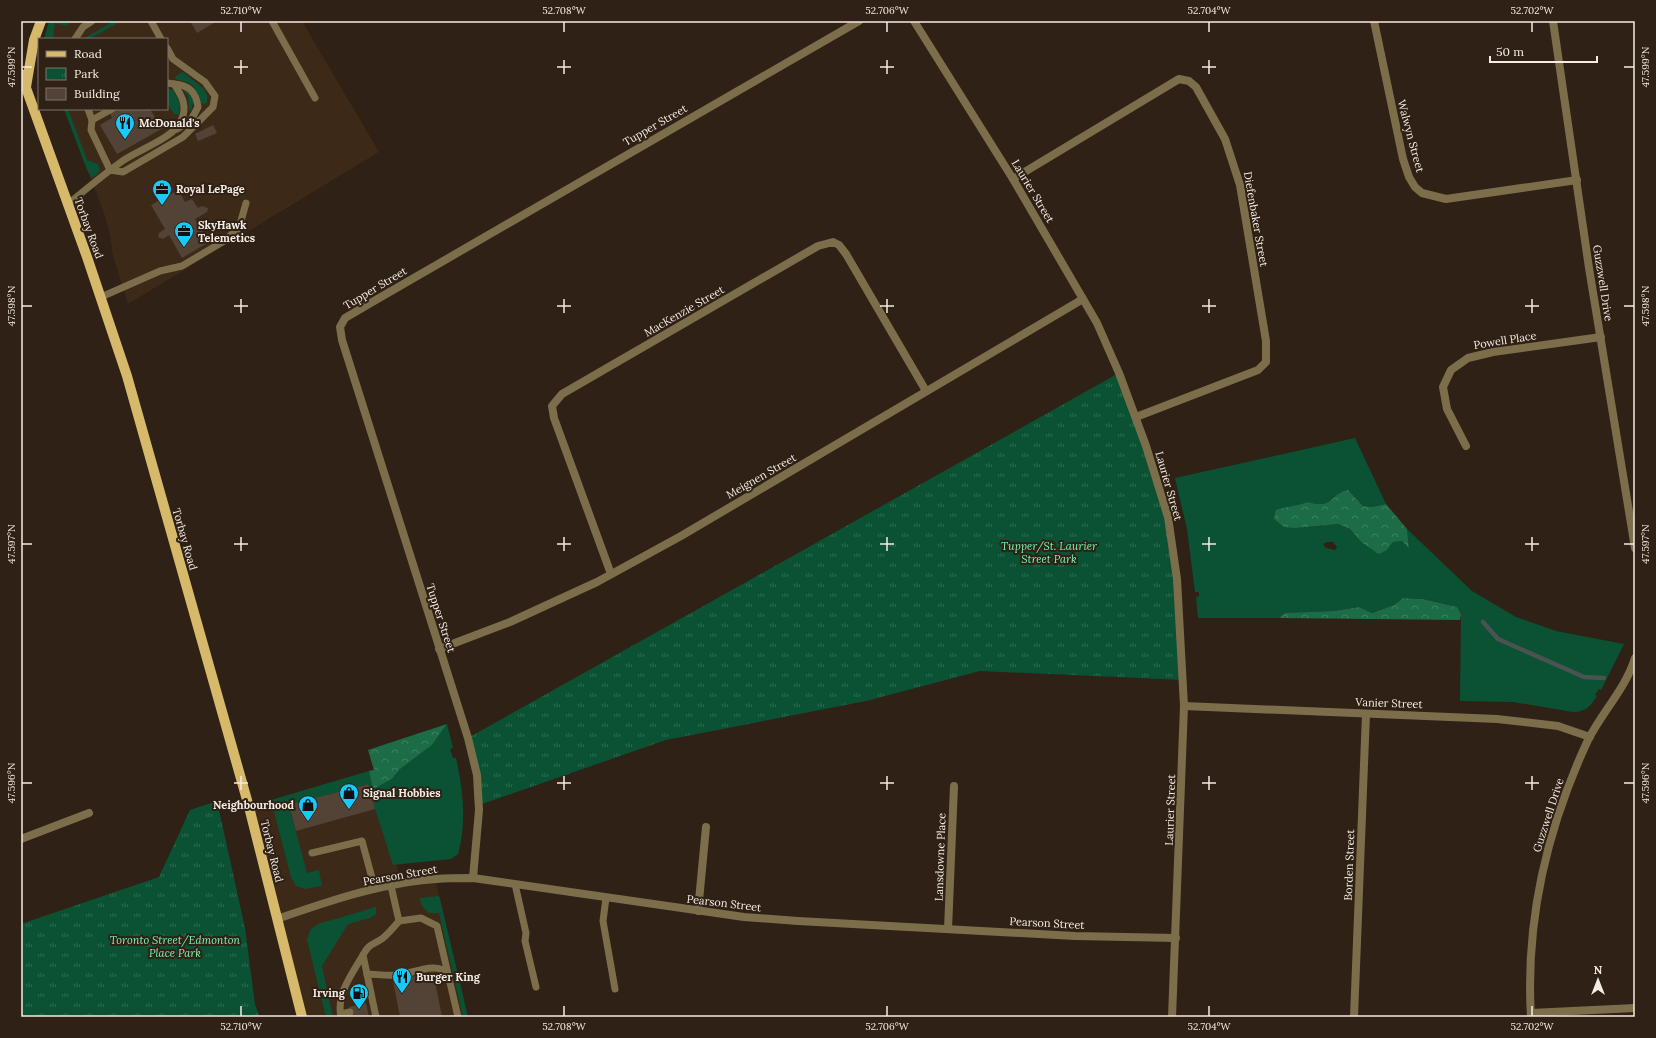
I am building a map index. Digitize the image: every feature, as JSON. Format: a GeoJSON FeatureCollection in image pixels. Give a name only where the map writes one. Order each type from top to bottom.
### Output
{"type":"FeatureCollection","features":[{"type":"Feature","properties":{"kind":"main road"},"geometry":{"type":"LineString","coordinates":[[24,86],[34,40],[41,21]]}},
{"type":"Feature","properties":{"kind":"main road","name":"Torbay Road"},"geometry":{"type":"LineString","coordinates":[[21,74],[24,86],[101,298],[127,376],[246,799],[302,1017]]}},
{"type":"Feature","properties":{"kind":"street","name":"Tupper Street"},"geometry":{"type":"LineString","coordinates":[[473,878],[479,810],[477,775],[468,738],[342,340],[340,327],[345,318],[859,21]]}},
{"type":"Feature","properties":{"kind":"street","name":"Laurier Street"},"geometry":{"type":"LineString","coordinates":[[914,21],[1013,179],[1083,299],[1109,348],[1136,417],[1158,482],[1173,543],[1182,649],[1184,706],[1172,1017]]}},
{"type":"Feature","properties":{"kind":"street","name":"Walwyn Street"},"geometry":{"type":"LineString","coordinates":[[1374,21],[1403,159],[1415,188],[1422,193],[1446,199],[1577,180]]}},
{"type":"Feature","properties":{"kind":"street","name":"Guzzwell Drive"},"geometry":{"type":"LineString","coordinates":[[1553,21],[1635,548]]}},
{"type":"Feature","properties":{"kind":"street","name":"Diefenbaker Street"},"geometry":{"type":"LineString","coordinates":[[1013,179],[1179,79],[1189,81],[1196,87],[1225,139],[1240,185],[1266,341],[1266,362],[1258,370],[1136,417]]}},
{"type":"Feature","properties":{"kind":"street","name":"MacKenzie Street"},"geometry":{"type":"LineString","coordinates":[[611,574],[554,418],[552,406],[562,394],[818,246],[834,242],[839,245],[846,254],[926,391]]}},
{"type":"Feature","properties":{"kind":"street","name":"Meignen Street"},"geometry":{"type":"LineString","coordinates":[[439,649],[510,622],[611,574],[708,520],[1083,299]]}},
{"type":"Feature","properties":{"kind":"street","name":"Powell Place"},"geometry":{"type":"LineString","coordinates":[[1466,446],[1447,409],[1443,387],[1451,370],[1468,358],[1474,356],[1601,337]]}},
{"type":"Feature","properties":{"kind":"street","name":"Guzzwell Drive"},"geometry":{"type":"LineString","coordinates":[[1531,1015],[1530,982],[1532,951],[1541,880],[1550,839],[1562,801],[1590,738],[1614,700],[1635,658]]}},
{"type":"Feature","properties":{"kind":"street","name":"Vanier Street"},"geometry":{"type":"LineString","coordinates":[[1184,706],[1528,721],[1558,726],[1590,738]]}},
{"type":"Feature","properties":{"kind":"street","name":"Borden Street"},"geometry":{"type":"LineString","coordinates":[[1354,1017],[1366,714]]}},
{"type":"Feature","properties":{"kind":"street","name":"Lansdowne Place"},"geometry":{"type":"LineString","coordinates":[[948,929],[954,786]]}},
{"type":"Feature","properties":{"kind":"street"},"geometry":{"type":"LineString","coordinates":[[21,839],[89,813]]}},
{"type":"Feature","properties":{"kind":"street"},"geometry":{"type":"LineString","coordinates":[[698,911],[706,827]]}},
{"type":"Feature","properties":{"kind":"street","name":"Pearson Street"},"geometry":{"type":"LineString","coordinates":[[277,918],[375,889],[435,879],[473,878],[698,911],[798,921],[1075,936],[1176,938]]}},
{"type":"Feature","properties":{"kind":"street"},"geometry":{"type":"LineString","coordinates":[[1531,1015],[1635,1008]]}},
{"type":"Feature","properties":{"kind":"lane"},"geometry":{"type":"LineString","coordinates":[[75,38],[83,26],[92,21]]}},
{"type":"Feature","properties":{"kind":"lane"},"geometry":{"type":"LineString","coordinates":[[151,21],[161,38]]}},
{"type":"Feature","properties":{"kind":"lane"},"geometry":{"type":"LineString","coordinates":[[272,21],[316,98]]}},
{"type":"Feature","properties":{"kind":"lane"},"geometry":{"type":"LineString","coordinates":[[110,170],[122,172],[183,137],[213,107],[215,96],[205,82],[173,59],[168,50]]}},
{"type":"Feature","properties":{"kind":"lane"},"geometry":{"type":"LineString","coordinates":[[171,84],[181,94],[185,106],[181,120],[175,130]]}},
{"type":"Feature","properties":{"kind":"lane"},"geometry":{"type":"LineString","coordinates":[[68,204],[122,161],[191,120],[198,107],[195,94],[186,85],[171,84]]}},
{"type":"Feature","properties":{"kind":"lane"},"geometry":{"type":"LineString","coordinates":[[88,110],[92,120],[91,130],[110,170]]}},
{"type":"Feature","properties":{"kind":"lane"},"geometry":{"type":"LineString","coordinates":[[92,120],[110,110]]}},
{"type":"Feature","properties":{"kind":"lane"},"geometry":{"type":"LineString","coordinates":[[101,298],[160,272],[182,266],[224,241],[239,228],[246,203]]}},
{"type":"Feature","properties":{"kind":"lane"},"geometry":{"type":"LineString","coordinates":[[312,853],[362,841],[375,889]]}},
{"type":"Feature","properties":{"kind":"lane"},"geometry":{"type":"LineString","coordinates":[[515,884],[526,933],[524,941],[536,987]]}},
{"type":"Feature","properties":{"kind":"lane"},"geometry":{"type":"LineString","coordinates":[[391,886],[399,921]]}},
{"type":"Feature","properties":{"kind":"lane"},"geometry":{"type":"LineString","coordinates":[[606,898],[603,921],[615,989]]}},
{"type":"Feature","properties":{"kind":"lane"},"geometry":{"type":"LineString","coordinates":[[350,1012],[341,1015],[340,1003],[345,986],[366,948],[372,943],[381,940],[399,921],[421,918],[437,926],[458,1017]]}},
{"type":"Feature","properties":{"kind":"lane"},"geometry":{"type":"LineString","coordinates":[[363,954],[371,1008],[376,1017]]}},
{"type":"Feature","properties":{"kind":"lane"},"geometry":{"type":"LineString","coordinates":[[367,974],[397,976],[436,968],[445,971],[448,974]]}},
{"type":"Feature","properties":{"kind":"shaded area"},"geometry":{"type":"Polygon","coordinates":[[[49,21],[302,21],[379,152],[128,304],[113,256],[110,235],[104,213],[64,110],[168,110],[168,38],[44,38],[49,21]]]}},
{"type":"Feature","properties":{"kind":"shaded area"},"geometry":{"type":"Polygon","coordinates":[[[369,771],[402,884],[435,879],[468,1017],[302,1017],[249,807],[369,771]]]}},
{"type":"Feature","properties":{"kind":"green space"},"geometry":{"type":"Polygon","coordinates":[[[49,21],[69,21],[69,24],[66,26],[55,23],[53,38],[44,38],[49,21]]]}},
{"type":"Feature","properties":{"kind":"green space"},"geometry":{"type":"Polygon","coordinates":[[[114,21],[122,21],[91,38],[85,38],[114,21]]]}},
{"type":"Feature","properties":{"kind":"green space"},"geometry":{"type":"Polygon","coordinates":[[[183,72],[204,89],[207,95],[207,103],[202,104],[193,86],[187,82],[175,79],[176,76],[183,72]]]}},
{"type":"Feature","properties":{"kind":"green space"},"geometry":{"type":"Polygon","coordinates":[[[182,88],[186,89],[194,100],[191,110],[189,110],[188,96],[182,88]]]}},
{"type":"Feature","properties":{"kind":"green space"},"geometry":{"type":"Polygon","coordinates":[[[168,89],[173,90],[180,103],[179,115],[174,114],[168,105],[168,89]]]}},
{"type":"Feature","properties":{"kind":"green space"},"geometry":{"type":"Polygon","coordinates":[[[64,110],[68,110],[87,160],[98,164],[100,171],[92,178],[87,170],[64,110]]]}},
{"type":"Feature","properties":{"kind":"green space","name":"Tupper/St. Laurier Street Park"},"geometry":{"type":"Polygon","coordinates":[[[1119,373],[1168,517],[1184,680],[980,671],[866,701],[666,740],[479,805],[468,738],[1119,373]]]}},
{"type":"Feature","properties":{"kind":"green space"},"geometry":{"type":"Polygon","coordinates":[[[1355,438],[1386,504],[1372,507],[1363,506],[1348,490],[1338,494],[1327,503],[1316,504],[1308,502],[1299,506],[1289,506],[1296,528],[1338,524],[1350,529],[1361,542],[1387,550],[1393,542],[1402,541],[1409,547],[1407,529],[1472,591],[1516,617],[1556,631],[1624,644],[1601,690],[1599,689],[1595,695],[1597,696],[1592,703],[1584,710],[1573,712],[1513,702],[1460,701],[1461,614],[1457,607],[1423,599],[1403,598],[1394,605],[1372,613],[1359,607],[1334,611],[1285,613],[1279,618],[1198,618],[1196,597],[1199,596],[1199,592],[1195,592],[1187,529],[1175,478],[1355,438]],[[1333,542],[1323,544],[1326,548],[1335,550],[1337,547],[1333,542]]]}},
{"type":"Feature","properties":{"kind":"green space"},"geometry":{"type":"Polygon","coordinates":[[[1348,490],[1363,506],[1372,507],[1386,504],[1407,529],[1409,548],[1402,541],[1393,542],[1387,550],[1379,554],[1361,542],[1350,529],[1338,524],[1296,528],[1284,527],[1274,519],[1276,510],[1308,502],[1316,504],[1327,503],[1338,494],[1348,490]]]}},
{"type":"Feature","properties":{"kind":"green space"},"geometry":{"type":"Polygon","coordinates":[[[1403,598],[1423,599],[1457,607],[1461,614],[1460,620],[1279,618],[1285,613],[1334,611],[1359,607],[1372,613],[1394,605],[1403,598]]]}},
{"type":"Feature","properties":{"kind":"green space"},"geometry":{"type":"Polygon","coordinates":[[[447,724],[453,748],[450,749],[453,758],[456,758],[461,782],[463,818],[461,842],[458,854],[451,859],[393,865],[367,784],[289,806],[307,873],[319,870],[322,886],[305,889],[296,886],[291,877],[271,800],[369,771],[373,788],[392,779],[399,770],[432,745],[447,724]]]}},
{"type":"Feature","properties":{"kind":"green space"},"geometry":{"type":"Polygon","coordinates":[[[447,724],[432,745],[399,770],[392,779],[373,789],[369,771],[374,770],[368,750],[447,724]]]}},
{"type":"Feature","properties":{"kind":"green space","name":"Toronto Street/Edmonton Place Park"},"geometry":{"type":"Polygon","coordinates":[[[217,801],[245,928],[255,1005],[260,1017],[21,1017],[21,924],[159,877],[190,810],[217,801]]]}},
{"type":"Feature","properties":{"kind":"green space"},"geometry":{"type":"Polygon","coordinates":[[[439,896],[468,1017],[463,1017],[439,913],[429,913],[420,900],[420,898],[439,896]]]}},
{"type":"Feature","properties":{"kind":"green space"},"geometry":{"type":"Polygon","coordinates":[[[376,907],[376,914],[370,918],[348,924],[322,966],[333,1017],[326,1017],[307,940],[310,930],[318,924],[376,907]]]}},
{"type":"Feature","properties":{"kind":"building"},"geometry":{"type":"Polygon","coordinates":[[[190,21],[217,21],[197,33],[190,21]]]}},
{"type":"Feature","properties":{"kind":"building","name":"McDonald's"},"geometry":{"type":"Polygon","coordinates":[[[115,110],[151,110],[158,122],[161,120],[165,127],[117,154],[100,125],[112,118],[110,113],[115,110]]]}},
{"type":"Feature","properties":{"kind":"building"},"geometry":{"type":"Polygon","coordinates":[[[213,125],[217,133],[198,141],[195,134],[213,125]]]}},
{"type":"Feature","properties":{"kind":"building"},"geometry":{"type":"Polygon","coordinates":[[[178,190],[185,202],[192,199],[198,208],[202,206],[208,208],[207,212],[195,219],[209,242],[182,258],[169,235],[163,239],[158,237],[159,233],[165,229],[151,205],[178,190]]]}},
{"type":"Feature","properties":{"kind":"building"},"geometry":{"type":"Polygon","coordinates":[[[368,784],[375,809],[296,831],[289,805],[368,784]]]}},
{"type":"Feature","properties":{"kind":"building"},"geometry":{"type":"Polygon","coordinates":[[[433,972],[442,1017],[400,1017],[393,981],[433,972]]]}},
{"type":"Feature","properties":{"kind":"building","name":"Irving"},"geometry":{"type":"Polygon","coordinates":[[[366,1003],[369,1017],[351,1017],[349,1007],[366,1003]]]}},
{"type":"Feature","properties":{"kind":"waterway"},"geometry":{"type":"LineString","coordinates":[[1483,622],[1498,639],[1584,677],[1604,678]]}},
{"type":"Feature","properties":{"kind":"place","name":"McDonald's"},"geometry":{"type":"Point","coordinates":[125,140]}},
{"type":"Feature","properties":{"kind":"place","name":"Royal LePage"},"geometry":{"type":"Point","coordinates":[162,206]}},
{"type":"Feature","properties":{"kind":"place","name":"SkyHawk Telemetics"},"geometry":{"type":"Point","coordinates":[184,248]}},
{"type":"Feature","properties":{"kind":"place","name":"Signal Hobbies"},"geometry":{"type":"Point","coordinates":[349,810]}},
{"type":"Feature","properties":{"kind":"place","name":"Neighbourhood"},"geometry":{"type":"Point","coordinates":[308,822]}},
{"type":"Feature","properties":{"kind":"place","name":"Burger King"},"geometry":{"type":"Point","coordinates":[402,994]}},
{"type":"Feature","properties":{"kind":"place","name":"Irving"},"geometry":{"type":"Point","coordinates":[359,1010]}}]}
